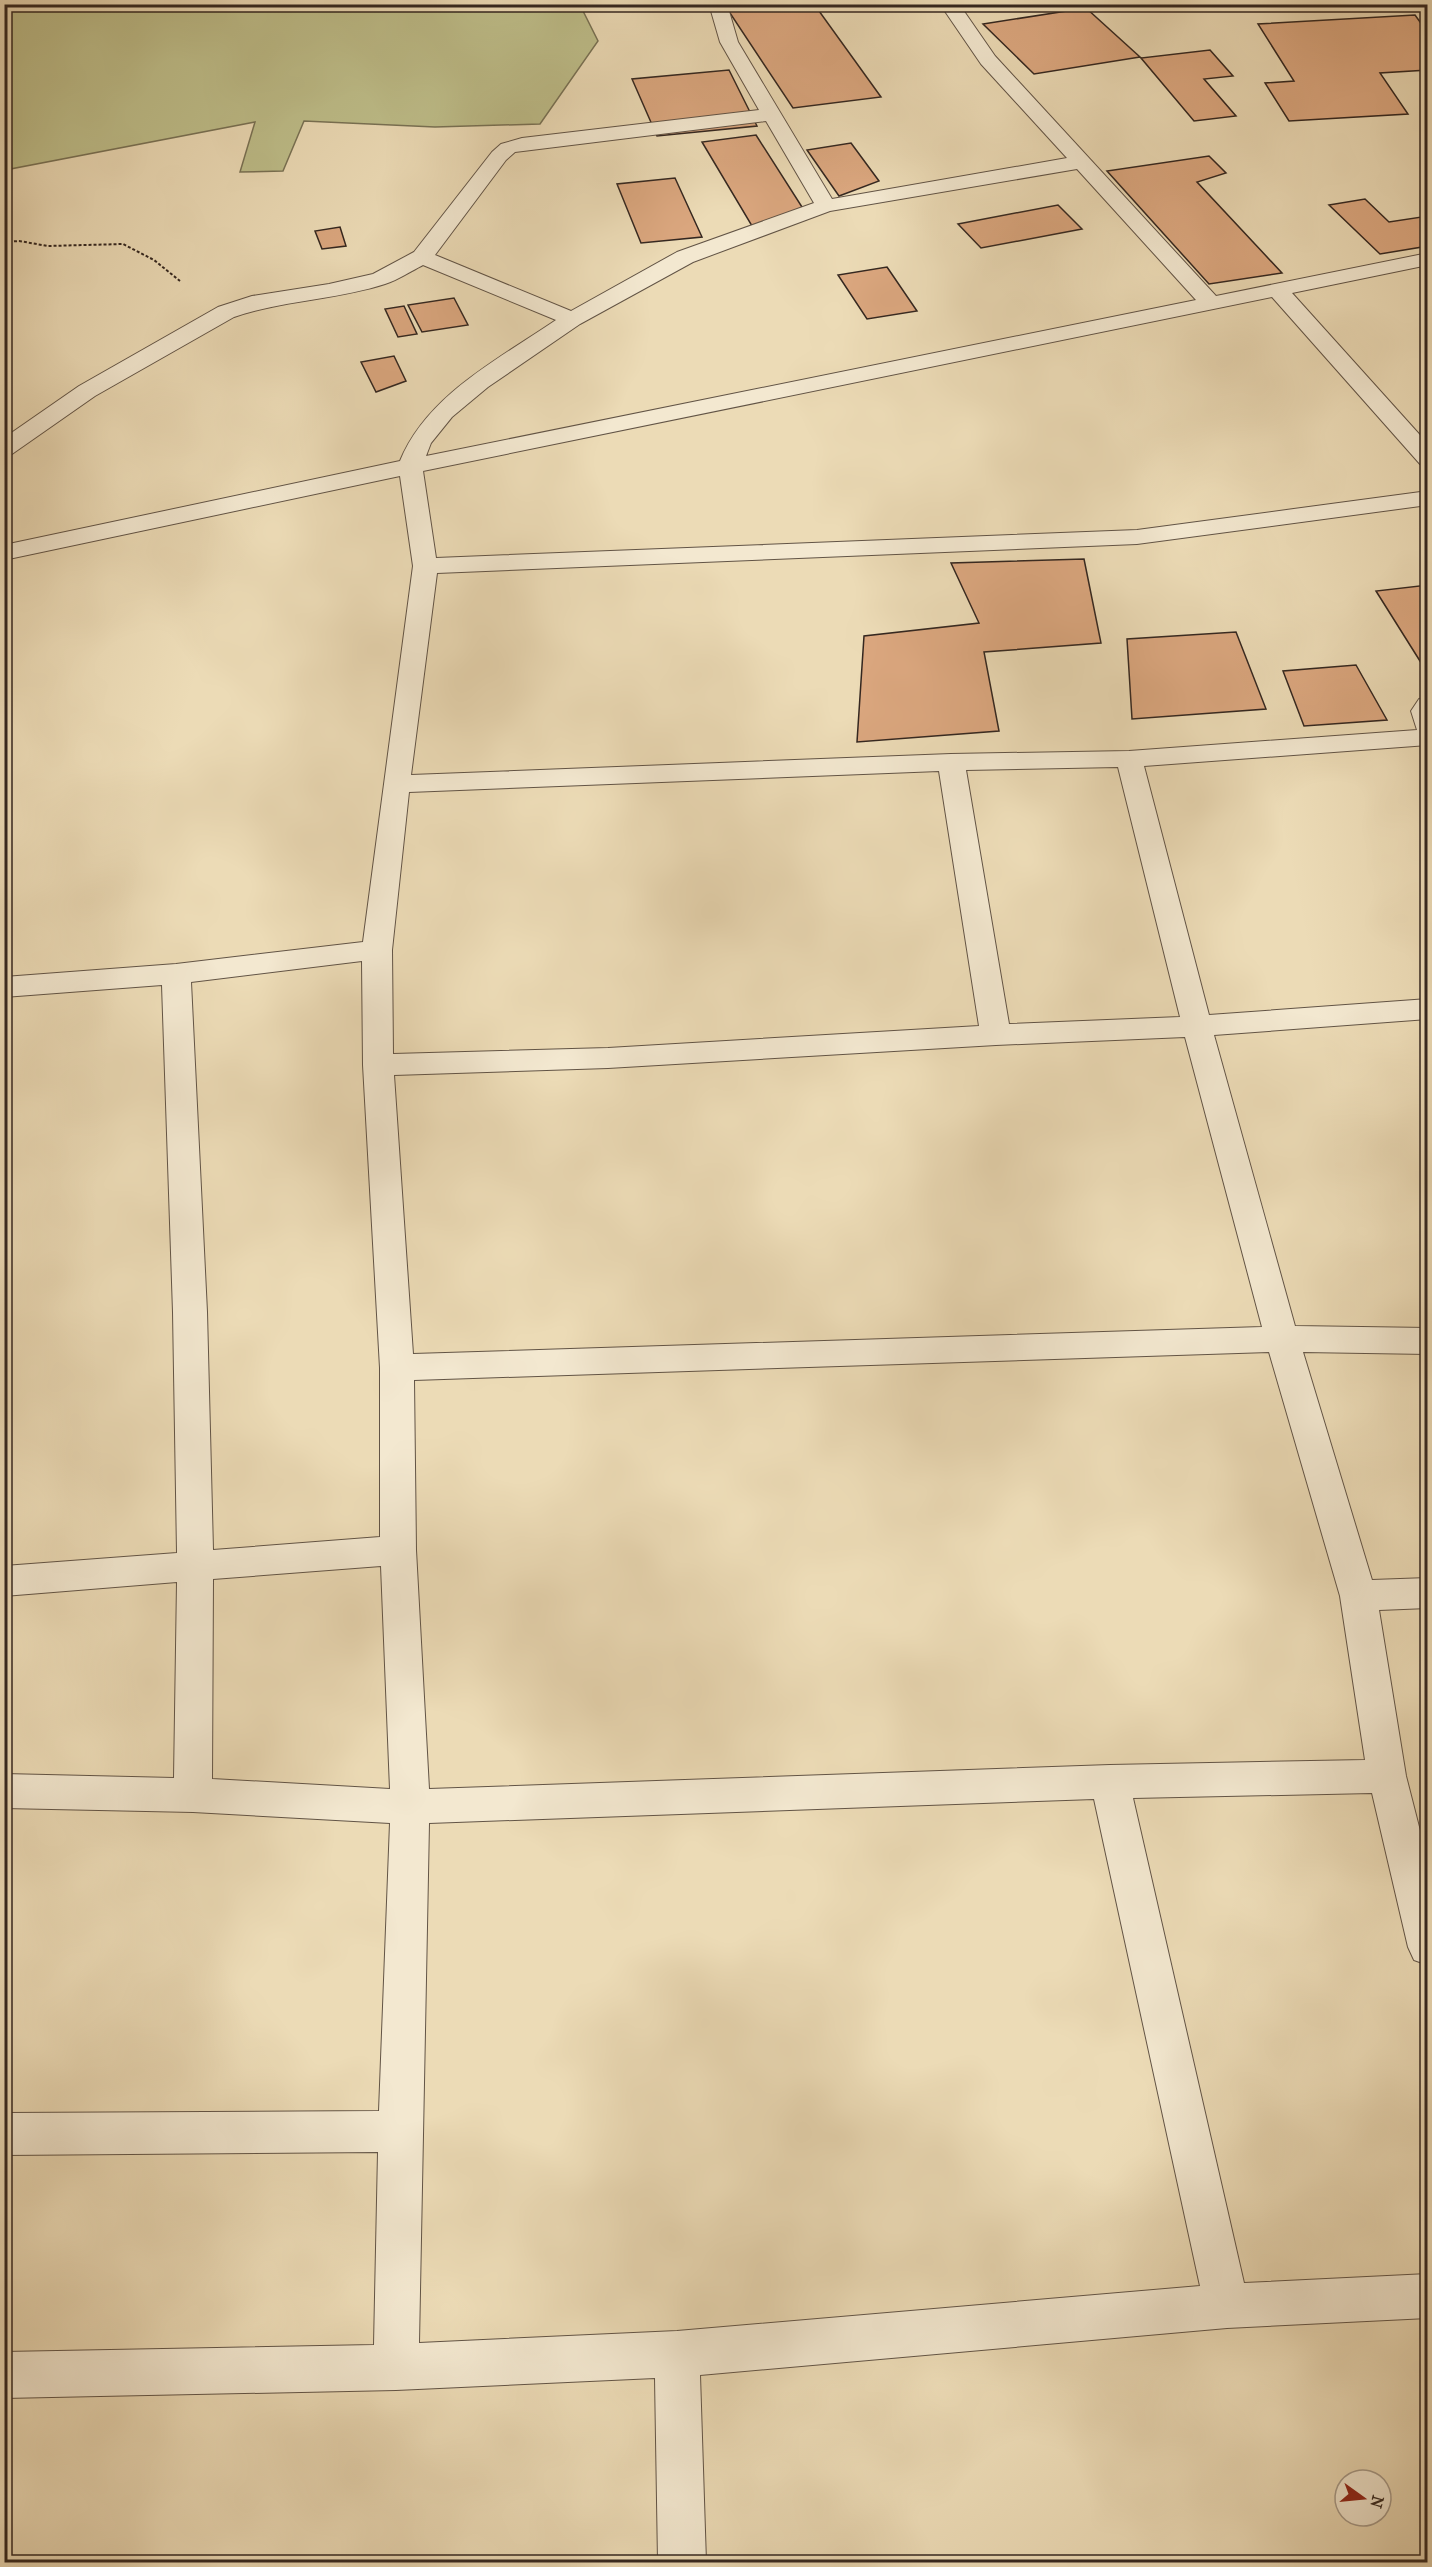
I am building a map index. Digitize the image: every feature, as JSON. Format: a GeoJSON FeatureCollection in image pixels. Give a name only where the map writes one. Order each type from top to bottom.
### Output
{"type":"FeatureCollection","features":[{"type":"Feature","properties":{"kind":"street"},"geometry":{"type":"LineString","coordinates":[[718,4],[729,42],[826,206]]}},
{"type":"Feature","properties":{"kind":"street"},"geometry":{"type":"LineString","coordinates":[[949,4],[988,60],[1211,303]]}},
{"type":"Feature","properties":{"kind":"street"},"geometry":{"type":"LineString","coordinates":[[4,449],[87,391],[218,316],[252,303],[329,291],[380,279],[422,257],[499,156],[508,148],[522,144],[771,114]]}},
{"type":"Feature","properties":{"kind":"street"},"geometry":{"type":"LineString","coordinates":[[396,2367],[400,2131],[410,1807],[398,1550],[397,1368],[378,1065],[377,950],[425,566],[410,466],[420,441],[444,412],[480,382],[572,319],[685,257],[826,206],[1081,162]]}},
{"type":"Feature","properties":{"kind":"street"},"geometry":{"type":"LineString","coordinates":[[422,257],[572,319]]}},
{"type":"Feature","properties":{"kind":"street"},"geometry":{"type":"LineString","coordinates":[[4,553],[230,503],[1428,260]]}},
{"type":"Feature","properties":{"kind":"street"},"geometry":{"type":"LineString","coordinates":[[1277,290],[1428,459]]}},
{"type":"Feature","properties":{"kind":"street"},"geometry":{"type":"LineString","coordinates":[[425,566],[1137,537],[1428,498]]}},
{"type":"Feature","properties":{"kind":"street"},"geometry":{"type":"LineString","coordinates":[[1428,705],[1424,711],[1428,727]]}},
{"type":"Feature","properties":{"kind":"street"},"geometry":{"type":"LineString","coordinates":[[396,784],[951,762],[1129,759],[1428,737]]}},
{"type":"Feature","properties":{"kind":"street"},"geometry":{"type":"LineString","coordinates":[[1129,759],[1197,1026],[1282,1339],[1359,1596],[1387,1776],[1428,1947]]}},
{"type":"Feature","properties":{"kind":"street"},"geometry":{"type":"LineString","coordinates":[[951,762],[996,1035]]}},
{"type":"Feature","properties":{"kind":"street"},"geometry":{"type":"LineString","coordinates":[[4,987],[176,974],[377,950]]}},
{"type":"Feature","properties":{"kind":"street"},"geometry":{"type":"LineString","coordinates":[[176,974],[190,1312],[195,1565],[193,1795]]}},
{"type":"Feature","properties":{"kind":"street"},"geometry":{"type":"LineString","coordinates":[[378,1065],[608,1058],[996,1035],[1197,1026],[1428,1009]]}},
{"type":"Feature","properties":{"kind":"street"},"geometry":{"type":"LineString","coordinates":[[397,1368],[1282,1339],[1428,1341]]}},
{"type":"Feature","properties":{"kind":"street"},"geometry":{"type":"LineString","coordinates":[[4,1581],[398,1550]]}},
{"type":"Feature","properties":{"kind":"street"},"geometry":{"type":"LineString","coordinates":[[1359,1596],[1428,1593]]}},
{"type":"Feature","properties":{"kind":"street"},"geometry":{"type":"LineString","coordinates":[[4,1791],[193,1795],[410,1807],[1110,1782],[1387,1776]]}},
{"type":"Feature","properties":{"kind":"street"},"geometry":{"type":"LineString","coordinates":[[1110,1782],[1227,2306]]}},
{"type":"Feature","properties":{"kind":"street"},"geometry":{"type":"LineString","coordinates":[[4,2134],[400,2131]]}},
{"type":"Feature","properties":{"kind":"street"},"geometry":{"type":"LineString","coordinates":[[4,2375],[396,2367],[677,2354],[1227,2306],[1428,2296]]}},
{"type":"Feature","properties":{"kind":"street"},"geometry":{"type":"LineString","coordinates":[[677,2354],[682,2562]]}},
{"type":"Feature","properties":{"kind":"path"},"geometry":{"type":"LineString","coordinates":[[4,242],[19,241],[48,246],[123,244],[154,260],[190,288],[218,316]]}},
{"type":"Feature","properties":{"kind":"green space"},"geometry":{"type":"Polygon","coordinates":[[[5,4],[580,5],[598,41],[540,124],[435,127],[304,121],[283,171],[240,172],[255,122],[5,170],[5,4]]]}},
{"type":"Feature","properties":{"kind":"building"},"geometry":{"type":"Polygon","coordinates":[[[724,4],[814,4],[881,97],[793,108],[724,4]]]}},
{"type":"Feature","properties":{"kind":"building"},"geometry":{"type":"Polygon","coordinates":[[[1209,4],[1301,4],[1303,7],[1211,10],[1209,4]]]}},
{"type":"Feature","properties":{"kind":"building"},"geometry":{"type":"Polygon","coordinates":[[[1086,8],[1140,57],[1034,74],[983,24],[1086,8]]]}},
{"type":"Feature","properties":{"kind":"building"},"geometry":{"type":"Polygon","coordinates":[[[1415,15],[1428,33],[1428,70],[1380,73],[1408,114],[1289,121],[1265,83],[1294,81],[1258,24],[1415,15]]]}},
{"type":"Feature","properties":{"kind":"building"},"geometry":{"type":"Polygon","coordinates":[[[1210,50],[1233,76],[1204,79],[1236,116],[1194,121],[1141,58],[1210,50]]]}},
{"type":"Feature","properties":{"kind":"building"},"geometry":{"type":"Polygon","coordinates":[[[729,70],[757,126],[657,136],[632,79],[729,70]]]}},
{"type":"Feature","properties":{"kind":"building"},"geometry":{"type":"Polygon","coordinates":[[[756,135],[809,218],[752,226],[702,142],[756,135]]]}},
{"type":"Feature","properties":{"kind":"building"},"geometry":{"type":"Polygon","coordinates":[[[851,143],[879,181],[839,196],[807,150],[851,143]]]}},
{"type":"Feature","properties":{"kind":"building"},"geometry":{"type":"Polygon","coordinates":[[[1209,156],[1226,173],[1197,182],[1282,273],[1209,284],[1107,171],[1209,156]]]}},
{"type":"Feature","properties":{"kind":"building"},"geometry":{"type":"Polygon","coordinates":[[[675,178],[702,237],[641,243],[617,184],[675,178]]]}},
{"type":"Feature","properties":{"kind":"building"},"geometry":{"type":"Polygon","coordinates":[[[1365,199],[1389,222],[1428,216],[1428,246],[1380,254],[1329,205],[1365,199]]]}},
{"type":"Feature","properties":{"kind":"building"},"geometry":{"type":"Polygon","coordinates":[[[1058,205],[1082,229],[981,248],[958,224],[1058,205]]]}},
{"type":"Feature","properties":{"kind":"building"},"geometry":{"type":"Polygon","coordinates":[[[340,227],[346,246],[322,249],[315,231],[340,227]]]}},
{"type":"Feature","properties":{"kind":"building"},"geometry":{"type":"Polygon","coordinates":[[[887,267],[917,311],[867,319],[838,275],[887,267]]]}},
{"type":"Feature","properties":{"kind":"building"},"geometry":{"type":"Polygon","coordinates":[[[454,298],[468,325],[422,332],[408,305],[454,298]]]}},
{"type":"Feature","properties":{"kind":"building"},"geometry":{"type":"Polygon","coordinates":[[[404,306],[417,334],[398,337],[385,309],[404,306]]]}},
{"type":"Feature","properties":{"kind":"building"},"geometry":{"type":"Polygon","coordinates":[[[394,356],[406,381],[376,392],[361,362],[394,356]]]}},
{"type":"Feature","properties":{"kind":"building"},"geometry":{"type":"Polygon","coordinates":[[[1084,559],[1101,643],[984,652],[999,731],[857,742],[864,636],[979,623],[951,563],[1084,559]]]}},
{"type":"Feature","properties":{"kind":"building"},"geometry":{"type":"Polygon","coordinates":[[[1428,585],[1428,668],[1425,669],[1376,591],[1428,585]]]}},
{"type":"Feature","properties":{"kind":"building"},"geometry":{"type":"Polygon","coordinates":[[[1236,632],[1266,709],[1132,719],[1127,639],[1236,632]]]}},
{"type":"Feature","properties":{"kind":"building"},"geometry":{"type":"Polygon","coordinates":[[[1356,665],[1387,720],[1304,726],[1283,671],[1356,665]]]}}]}
